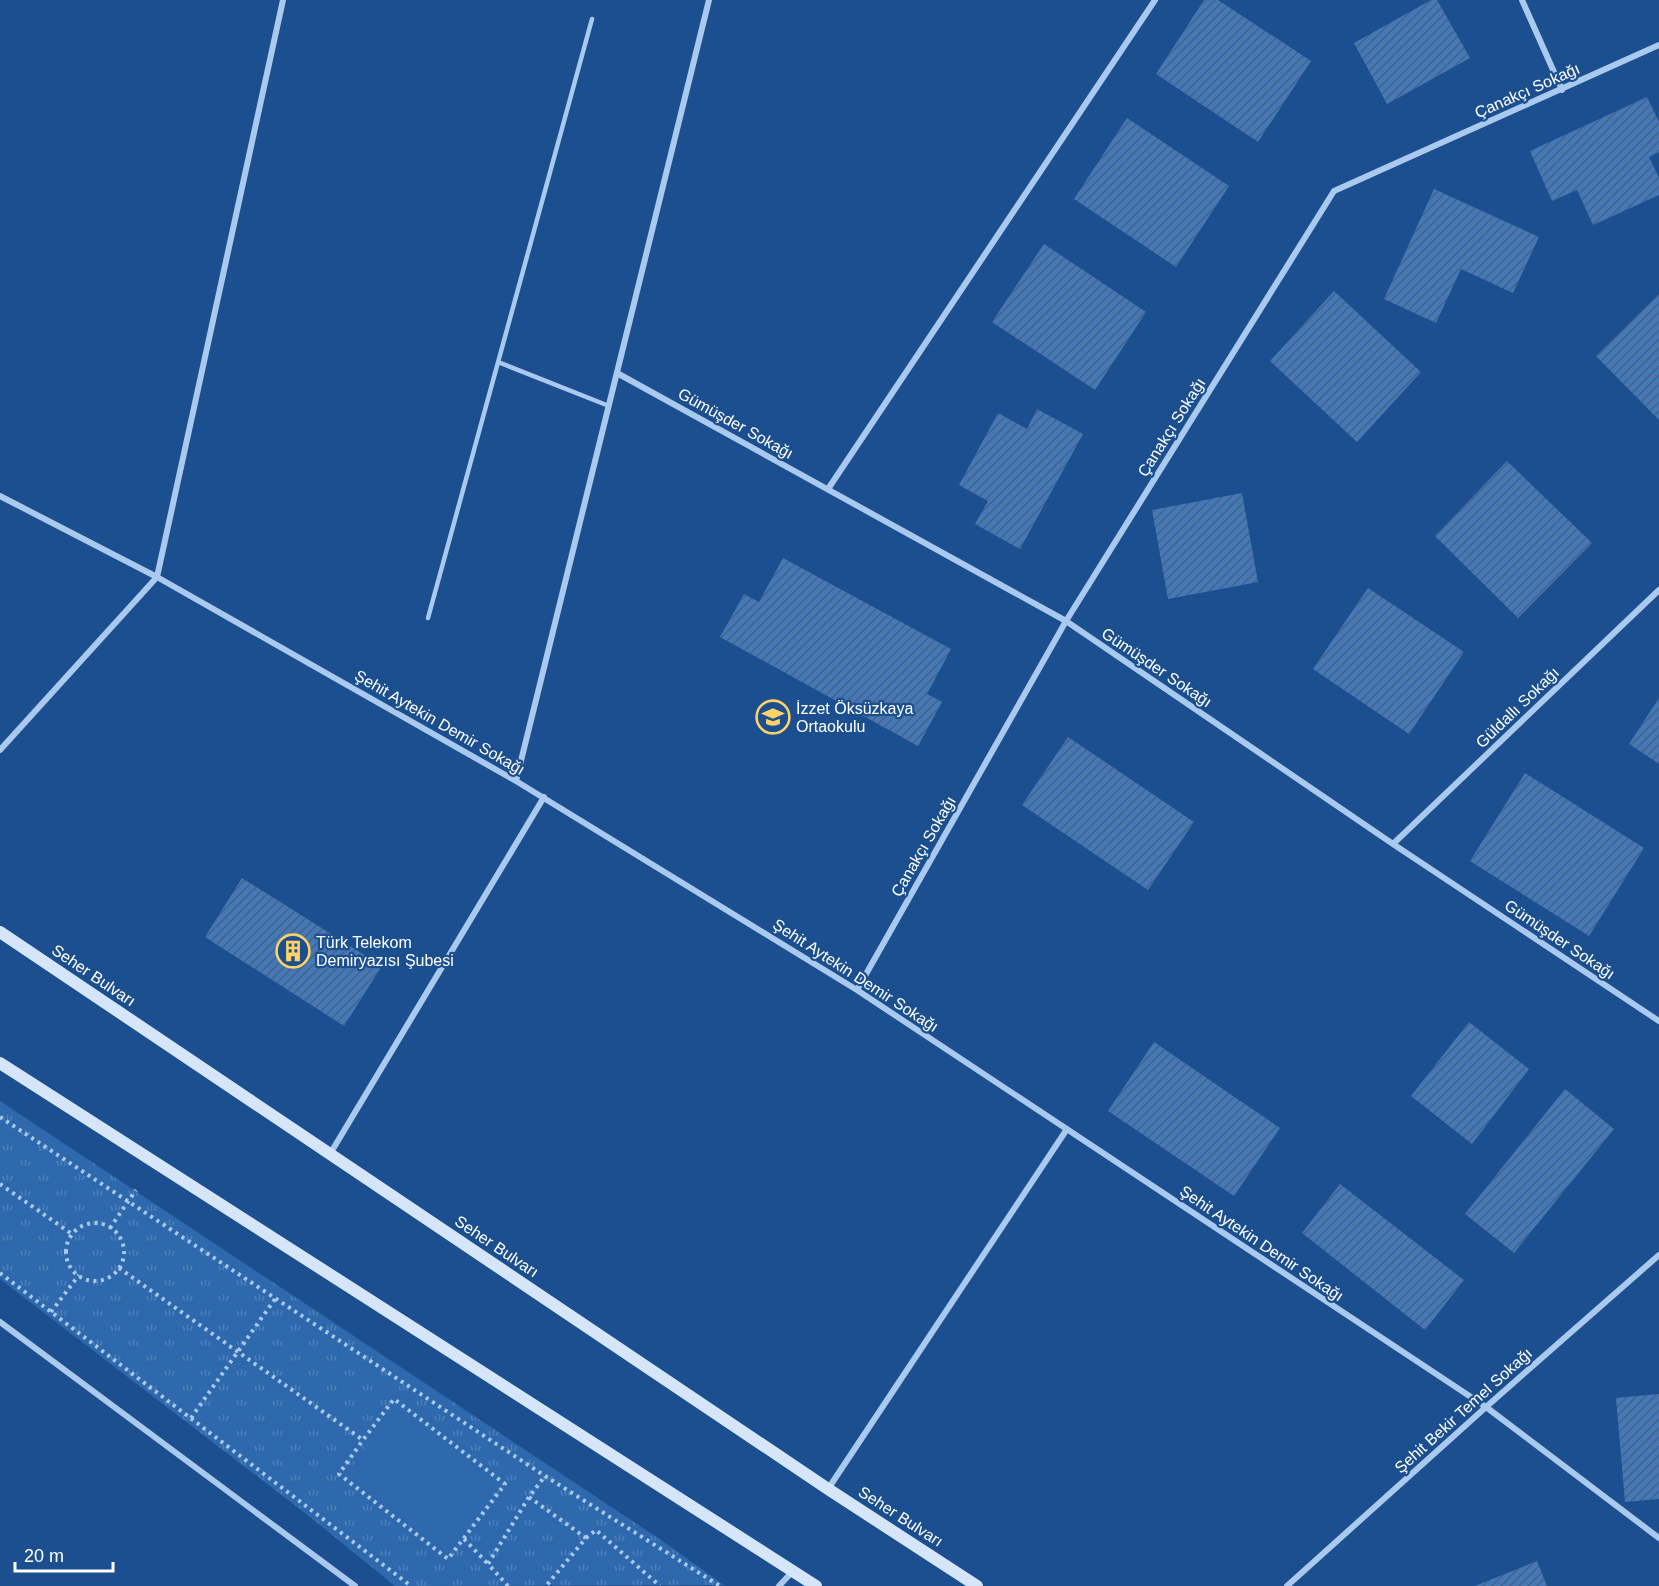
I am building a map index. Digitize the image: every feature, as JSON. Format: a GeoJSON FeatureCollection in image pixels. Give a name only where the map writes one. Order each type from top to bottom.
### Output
{"type":"FeatureCollection","features":[{"type":"Feature","properties":{"kind":"main road","name":"Seher Bulvarı"},"geometry":{"type":"LineString","coordinates":[[0,932],[828,1489],[977,1586]]}},
{"type":"Feature","properties":{"kind":"main road"},"geometry":{"type":"LineString","coordinates":[[0,1063],[816,1586]]}},
{"type":"Feature","properties":{"kind":"street"},"geometry":{"type":"LineString","coordinates":[[0,750],[157,577],[283,0]]}},
{"type":"Feature","properties":{"kind":"street"},"geometry":{"type":"LineString","coordinates":[[516,781],[710,0]]}},
{"type":"Feature","properties":{"kind":"street"},"geometry":{"type":"LineString","coordinates":[[828,489],[1155,0]]}},
{"type":"Feature","properties":{"kind":"street"},"geometry":{"type":"LineString","coordinates":[[1522,0],[1562,90]]}},
{"type":"Feature","properties":{"kind":"street","name":"Çanakçı Sokağı"},"geometry":{"type":"LineString","coordinates":[[857,990],[1066,621],[1334,191],[1659,45]]}},
{"type":"Feature","properties":{"kind":"street","name":"Gümüşder Sokağı"},"geometry":{"type":"LineString","coordinates":[[617,373],[1066,621],[1659,1021]]}},
{"type":"Feature","properties":{"kind":"street","name":"Şehit Aytekin Demir Sokağı"},"geometry":{"type":"LineString","coordinates":[[0,496],[157,577],[544,797],[857,990],[1486,1407],[1659,1538]]}},
{"type":"Feature","properties":{"kind":"street","name":"Güldallı Sokağı"},"geometry":{"type":"LineString","coordinates":[[1394,844],[1659,590]]}},
{"type":"Feature","properties":{"kind":"street"},"geometry":{"type":"LineString","coordinates":[[330,1154],[544,797]]}},
{"type":"Feature","properties":{"kind":"street"},"geometry":{"type":"LineString","coordinates":[[828,1489],[1067,1129]]}},
{"type":"Feature","properties":{"kind":"street","name":"Şehit Bekir Temel Sokağı"},"geometry":{"type":"LineString","coordinates":[[1287,1586],[1486,1407],[1659,1256]]}},
{"type":"Feature","properties":{"kind":"street"},"geometry":{"type":"LineString","coordinates":[[0,1322],[355,1586]]}},
{"type":"Feature","properties":{"kind":"street"},"geometry":{"type":"LineString","coordinates":[[779,1586],[793,1571]]}},
{"type":"Feature","properties":{"kind":"lane"},"geometry":{"type":"LineString","coordinates":[[428,618],[592,20]]}},
{"type":"Feature","properties":{"kind":"lane"},"geometry":{"type":"LineString","coordinates":[[498,362],[609,406]]}},
{"type":"Feature","properties":{"kind":"path"},"geometry":{"type":"LineString","coordinates":[[0,1117],[545,1476],[720,1586]]}},
{"type":"Feature","properties":{"kind":"path"},"geometry":{"type":"LineString","coordinates":[[0,1184],[72,1234]]}},
{"type":"Feature","properties":{"kind":"path"},"geometry":{"type":"LineString","coordinates":[[110,1228],[130,1202],[136,1190]]}},
{"type":"Feature","properties":{"kind":"path"},"geometry":{"type":"LineString","coordinates":[[96,1223],[110,1228],[123,1245],[123,1254],[118,1268],[109,1277],[100,1280],[92,1281],[79,1275],[69,1264],[66,1254],[72,1234],[87,1224],[96,1223]]}},
{"type":"Feature","properties":{"kind":"path"},"geometry":{"type":"LineString","coordinates":[[118,1268],[363,1440]]}},
{"type":"Feature","properties":{"kind":"path"},"geometry":{"type":"LineString","coordinates":[[0,1273],[411,1586]]}},
{"type":"Feature","properties":{"kind":"path"},"geometry":{"type":"LineString","coordinates":[[51,1312],[79,1275]]}},
{"type":"Feature","properties":{"kind":"path"},"geometry":{"type":"LineString","coordinates":[[190,1418],[275,1299]]}},
{"type":"Feature","properties":{"kind":"path"},"geometry":{"type":"LineString","coordinates":[[394,1399],[505,1484],[448,1559],[339,1474],[363,1440],[394,1399]]}},
{"type":"Feature","properties":{"kind":"path"},"geometry":{"type":"LineString","coordinates":[[488,1564],[529,1497],[545,1476]]}},
{"type":"Feature","properties":{"kind":"path"},"geometry":{"type":"LineString","coordinates":[[529,1497],[586,1538]]}},
{"type":"Feature","properties":{"kind":"path"},"geometry":{"type":"LineString","coordinates":[[546,1586],[586,1538],[596,1530],[660,1586]]}},
{"type":"Feature","properties":{"kind":"path"},"geometry":{"type":"LineString","coordinates":[[464,1539],[508,1586]]}},
{"type":"Feature","properties":{"kind":"green space"},"geometry":{"type":"Polygon","coordinates":[[[0,1101],[661,1540],[724,1585],[395,1586],[305,1513],[0,1279],[0,1101]]]}},
{"type":"Feature","properties":{"kind":"green space"},"geometry":{"type":"Polygon","coordinates":[[[396,1407],[500,1484],[447,1552],[343,1478],[396,1407]]]}},
{"type":"Feature","properties":{"kind":"building"},"geometry":{"type":"Polygon","coordinates":[[[1204,0],[1218,0],[1311,61],[1258,142],[1156,74],[1204,0]]]}},
{"type":"Feature","properties":{"kind":"building"},"geometry":{"type":"Polygon","coordinates":[[[1431,0],[1437,0],[1470,58],[1387,104],[1354,43],[1431,0]]]}},
{"type":"Feature","properties":{"kind":"building"},"geometry":{"type":"Polygon","coordinates":[[[1647,97],[1659,122],[1659,152],[1649,157],[1659,178],[1659,195],[1593,225],[1577,190],[1552,201],[1530,151],[1647,97]]]}},
{"type":"Feature","properties":{"kind":"building"},"geometry":{"type":"Polygon","coordinates":[[[1127,118],[1229,186],[1176,267],[1074,199],[1127,118]]]}},
{"type":"Feature","properties":{"kind":"building"},"geometry":{"type":"Polygon","coordinates":[[[1434,189],[1539,237],[1513,293],[1461,269],[1436,323],[1384,299],[1434,189]]]}},
{"type":"Feature","properties":{"kind":"building"},"geometry":{"type":"Polygon","coordinates":[[[1044,244],[1146,312],[1095,390],[992,322],[1044,244]]]}},
{"type":"Feature","properties":{"kind":"building"},"geometry":{"type":"Polygon","coordinates":[[[1334,291],[1421,372],[1357,442],[1270,361],[1334,291]]]}},
{"type":"Feature","properties":{"kind":"building"},"geometry":{"type":"Polygon","coordinates":[[[1659,294],[1659,420],[1596,356],[1659,294]]]}},
{"type":"Feature","properties":{"kind":"building"},"geometry":{"type":"Polygon","coordinates":[[[1037,409],[1083,434],[1020,549],[975,524],[988,501],[959,485],[998,413],[1027,429],[1037,409]]]}},
{"type":"Feature","properties":{"kind":"building"},"geometry":{"type":"Polygon","coordinates":[[[1507,461],[1592,543],[1518,618],[1435,536],[1507,461]]]}},
{"type":"Feature","properties":{"kind":"building"},"geometry":{"type":"Polygon","coordinates":[[[1242,493],[1258,582],[1168,599],[1152,510],[1242,493]]]}},
{"type":"Feature","properties":{"kind":"building"},"geometry":{"type":"Polygon","coordinates":[[[783,558],[951,649],[927,694],[942,702],[918,746],[720,637],[744,594],[759,602],[783,558]]]}},
{"type":"Feature","properties":{"kind":"building"},"geometry":{"type":"Polygon","coordinates":[[[1368,588],[1464,652],[1409,734],[1313,669],[1368,588]]]}},
{"type":"Feature","properties":{"kind":"building"},"geometry":{"type":"Polygon","coordinates":[[[1659,698],[1659,764],[1629,744],[1659,698]]]}},
{"type":"Feature","properties":{"kind":"building"},"geometry":{"type":"Polygon","coordinates":[[[1068,737],[1194,822],[1148,890],[1022,805],[1068,737]]]}},
{"type":"Feature","properties":{"kind":"building"},"geometry":{"type":"Polygon","coordinates":[[[1525,773],[1644,848],[1589,936],[1470,861],[1525,773]]]}},
{"type":"Feature","properties":{"kind":"building","name":"Türk Telekom Demiryazısı Şubesi"},"geometry":{"type":"Polygon","coordinates":[[[242,878],[382,966],[344,1026],[205,937],[242,878]]]}},
{"type":"Feature","properties":{"kind":"building"},"geometry":{"type":"Polygon","coordinates":[[[1469,1022],[1529,1069],[1472,1144],[1411,1096],[1469,1022]]]}},
{"type":"Feature","properties":{"kind":"building"},"geometry":{"type":"Polygon","coordinates":[[[1154,1042],[1280,1128],[1234,1196],[1108,1111],[1154,1042]]]}},
{"type":"Feature","properties":{"kind":"building"},"geometry":{"type":"Polygon","coordinates":[[[1565,1089],[1614,1129],[1514,1253],[1465,1214],[1565,1089]]]}},
{"type":"Feature","properties":{"kind":"building"},"geometry":{"type":"Polygon","coordinates":[[[1340,1184],[1464,1280],[1425,1330],[1302,1233],[1340,1184]]]}},
{"type":"Feature","properties":{"kind":"building"},"geometry":{"type":"Polygon","coordinates":[[[1659,1394],[1659,1499],[1625,1502],[1616,1398],[1659,1394]]]}},
{"type":"Feature","properties":{"kind":"building"},"geometry":{"type":"Polygon","coordinates":[[[1537,1561],[1547,1586],[1475,1586],[1537,1561]]]}},
{"type":"Feature","properties":{"kind":"place","name":"İzzet Öksüzkaya Ortaokulu"},"geometry":{"type":"Point","coordinates":[773,717]}},
{"type":"Feature","properties":{"kind":"place","name":"Türk Telekom Demiryazısı Şubesi"},"geometry":{"type":"Point","coordinates":[293,951]}}]}
